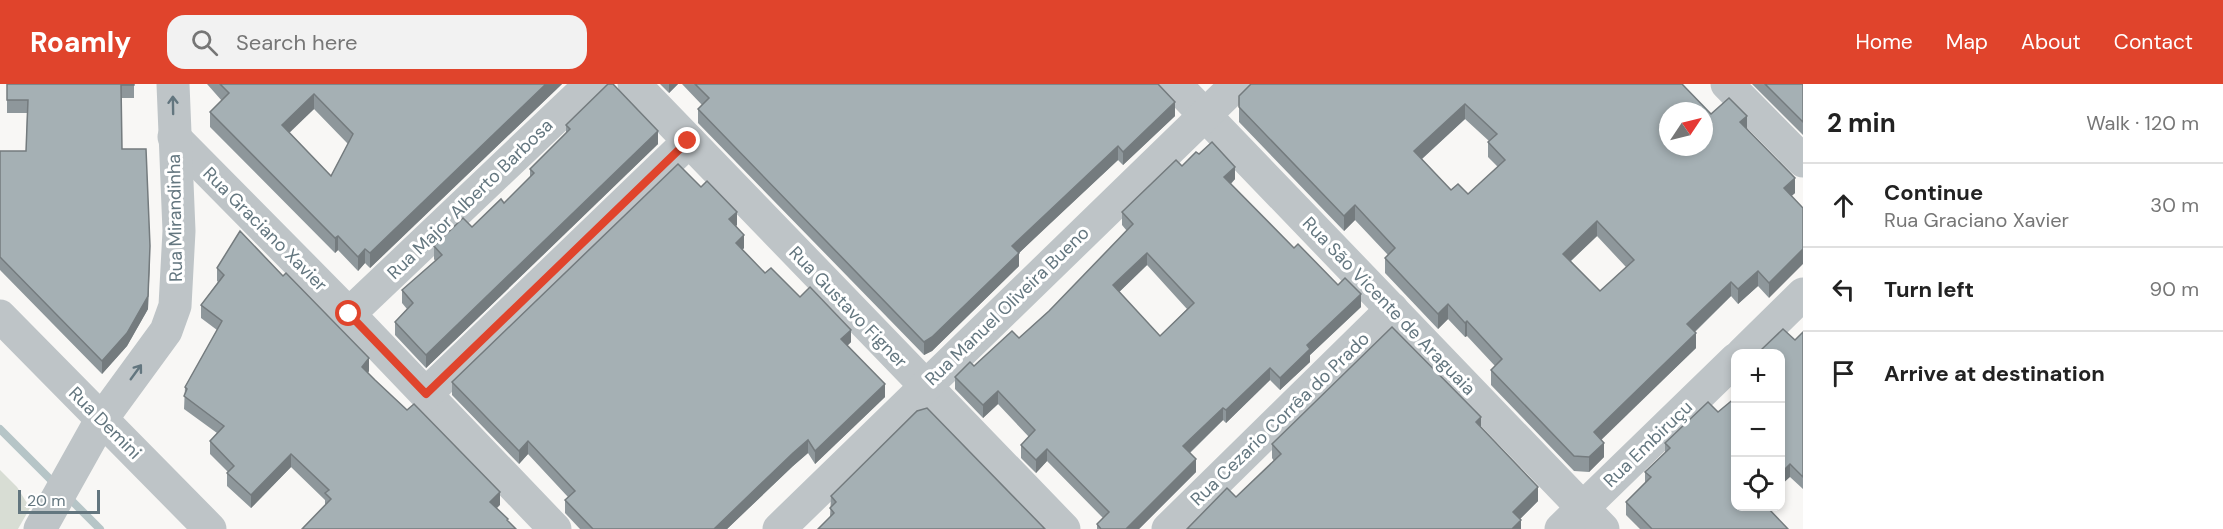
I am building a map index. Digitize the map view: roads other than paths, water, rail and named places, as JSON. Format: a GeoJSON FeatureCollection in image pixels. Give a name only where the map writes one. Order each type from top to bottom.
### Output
{"type":"FeatureCollection","features":[{"type":"Feature","properties":{"kind":"street","name":"Rua Mirandinha"},"geometry":{"type":"LineString","coordinates":[[46,518],[102,420],[166,331],[175,306],[179,231],[172,84]]}},
{"type":"Feature","properties":{"kind":"street","name":"Rua Major Alberto Barbosa"},"geometry":{"type":"LineString","coordinates":[[349,314],[591,84]]}},
{"type":"Feature","properties":{"kind":"street","name":"Rua Gustavo Figner"},"geometry":{"type":"LineString","coordinates":[[634,84],[1064,529]]}},
{"type":"Feature","properties":{"kind":"street","name":"Rua São Vicente de Araguaia"},"geometry":{"type":"LineString","coordinates":[[1175,84],[1392,309],[1582,522]]}},
{"type":"Feature","properties":{"kind":"street","name":"Rua Manuel Oliveira Bueno"},"geometry":{"type":"LineString","coordinates":[[778,529],[1238,84]]}},
{"type":"Feature","properties":{"kind":"street"},"geometry":{"type":"LineString","coordinates":[[1727,84],[1803,161]]}},
{"type":"Feature","properties":{"kind":"street","name":"Rua Graciano Xavier"},"geometry":{"type":"LineString","coordinates":[[174,137],[349,314],[555,529]]}},
{"type":"Feature","properties":{"kind":"street"},"geometry":{"type":"LineString","coordinates":[[426,394],[688,141]]}},
{"type":"Feature","properties":{"kind":"street"},"geometry":{"type":"LineString","coordinates":[[1747,349],[1803,294]]}},
{"type":"Feature","properties":{"kind":"street","name":"Rua Cezario Corrêa do Prado"},"geometry":{"type":"LineString","coordinates":[[1168,529],[1392,309]]}},
{"type":"Feature","properties":{"kind":"street","name":"Rua Demini"},"geometry":{"type":"LineString","coordinates":[[0,316],[210,529]]}},
{"type":"Feature","properties":{"kind":"street","name":"Rua Embiruçu"},"geometry":{"type":"LineString","coordinates":[[1582,522],[1731,364]]}},
{"type":"Feature","properties":{"kind":"waterway"},"geometry":{"type":"LineString","coordinates":[[0,429],[57,486]]}},
{"type":"Feature","properties":{"kind":"waterway"},"geometry":{"type":"LineString","coordinates":[[66,495],[100,529]]}}]}
